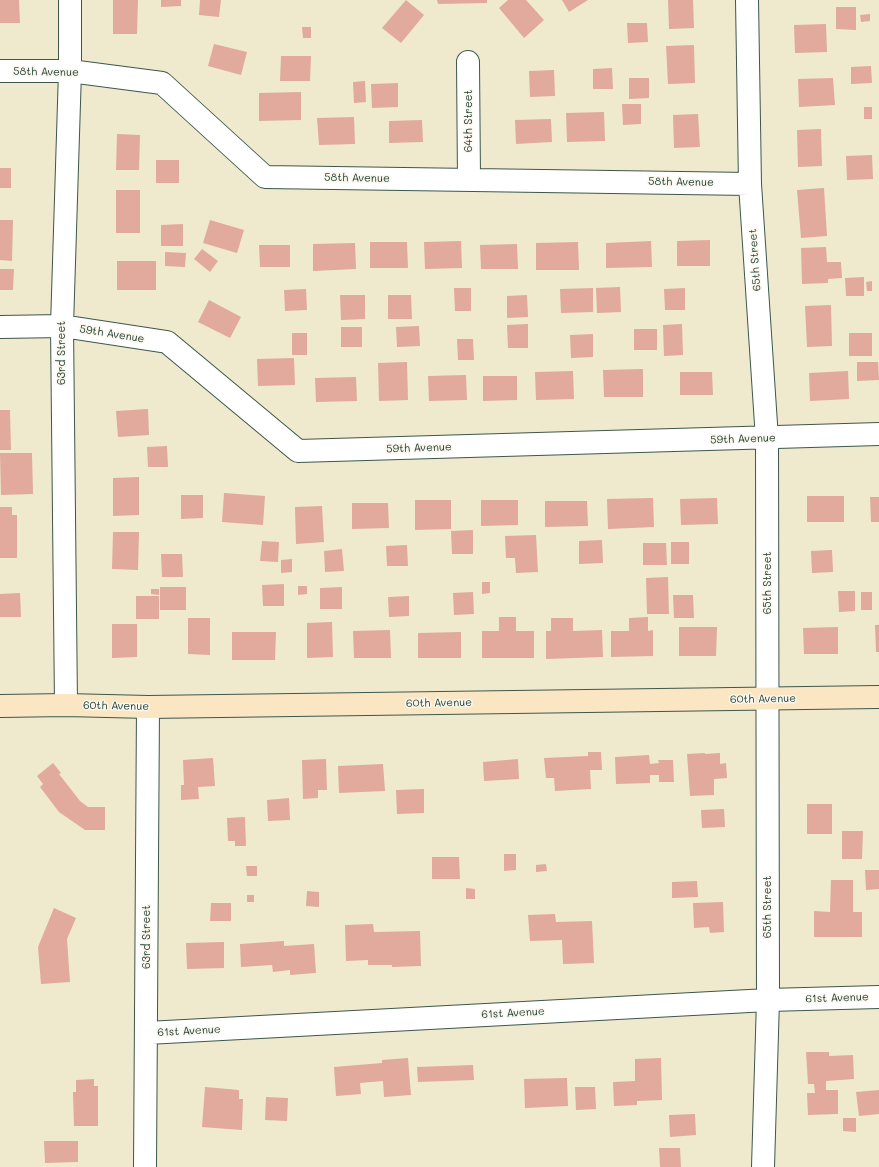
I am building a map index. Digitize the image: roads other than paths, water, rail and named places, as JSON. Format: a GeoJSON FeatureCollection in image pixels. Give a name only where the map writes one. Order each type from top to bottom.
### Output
{"type":"FeatureCollection","features":[{"type":"Feature","properties":{"kind":"street","name":"63rd Street"},"geometry":{"type":"LineString","coordinates":[[66,705],[62,326],[70,71],[70,0]]}},
{"type":"Feature","properties":{"kind":"street","name":"65th Street"},"geometry":{"type":"LineString","coordinates":[[747,0],[750,184],[767,439],[769,698],[768,1000],[762,1167]]}},
{"type":"Feature","properties":{"kind":"street","name":"64th Street"},"geometry":{"type":"LineString","coordinates":[[468,62],[469,179]]}},
{"type":"Feature","properties":{"kind":"street","name":"58th Avenue"},"geometry":{"type":"LineString","coordinates":[[0,71],[70,71],[162,83],[265,177],[750,184]]}},
{"type":"Feature","properties":{"kind":"street","name":"59th Avenue"},"geometry":{"type":"LineString","coordinates":[[0,327],[62,326],[167,342],[298,451],[767,439],[879,434]]}},
{"type":"Feature","properties":{"kind":"street","name":"60th Avenue"},"geometry":{"type":"LineString","coordinates":[[0,706],[66,705],[148,707],[879,697]]}},
{"type":"Feature","properties":{"kind":"street","name":"63rd Street"},"geometry":{"type":"LineString","coordinates":[[145,1167],[148,707]]}},
{"type":"Feature","properties":{"kind":"street","name":"61st Avenue"},"geometry":{"type":"LineString","coordinates":[[147,1033],[768,1000],[879,997]]}}]}
